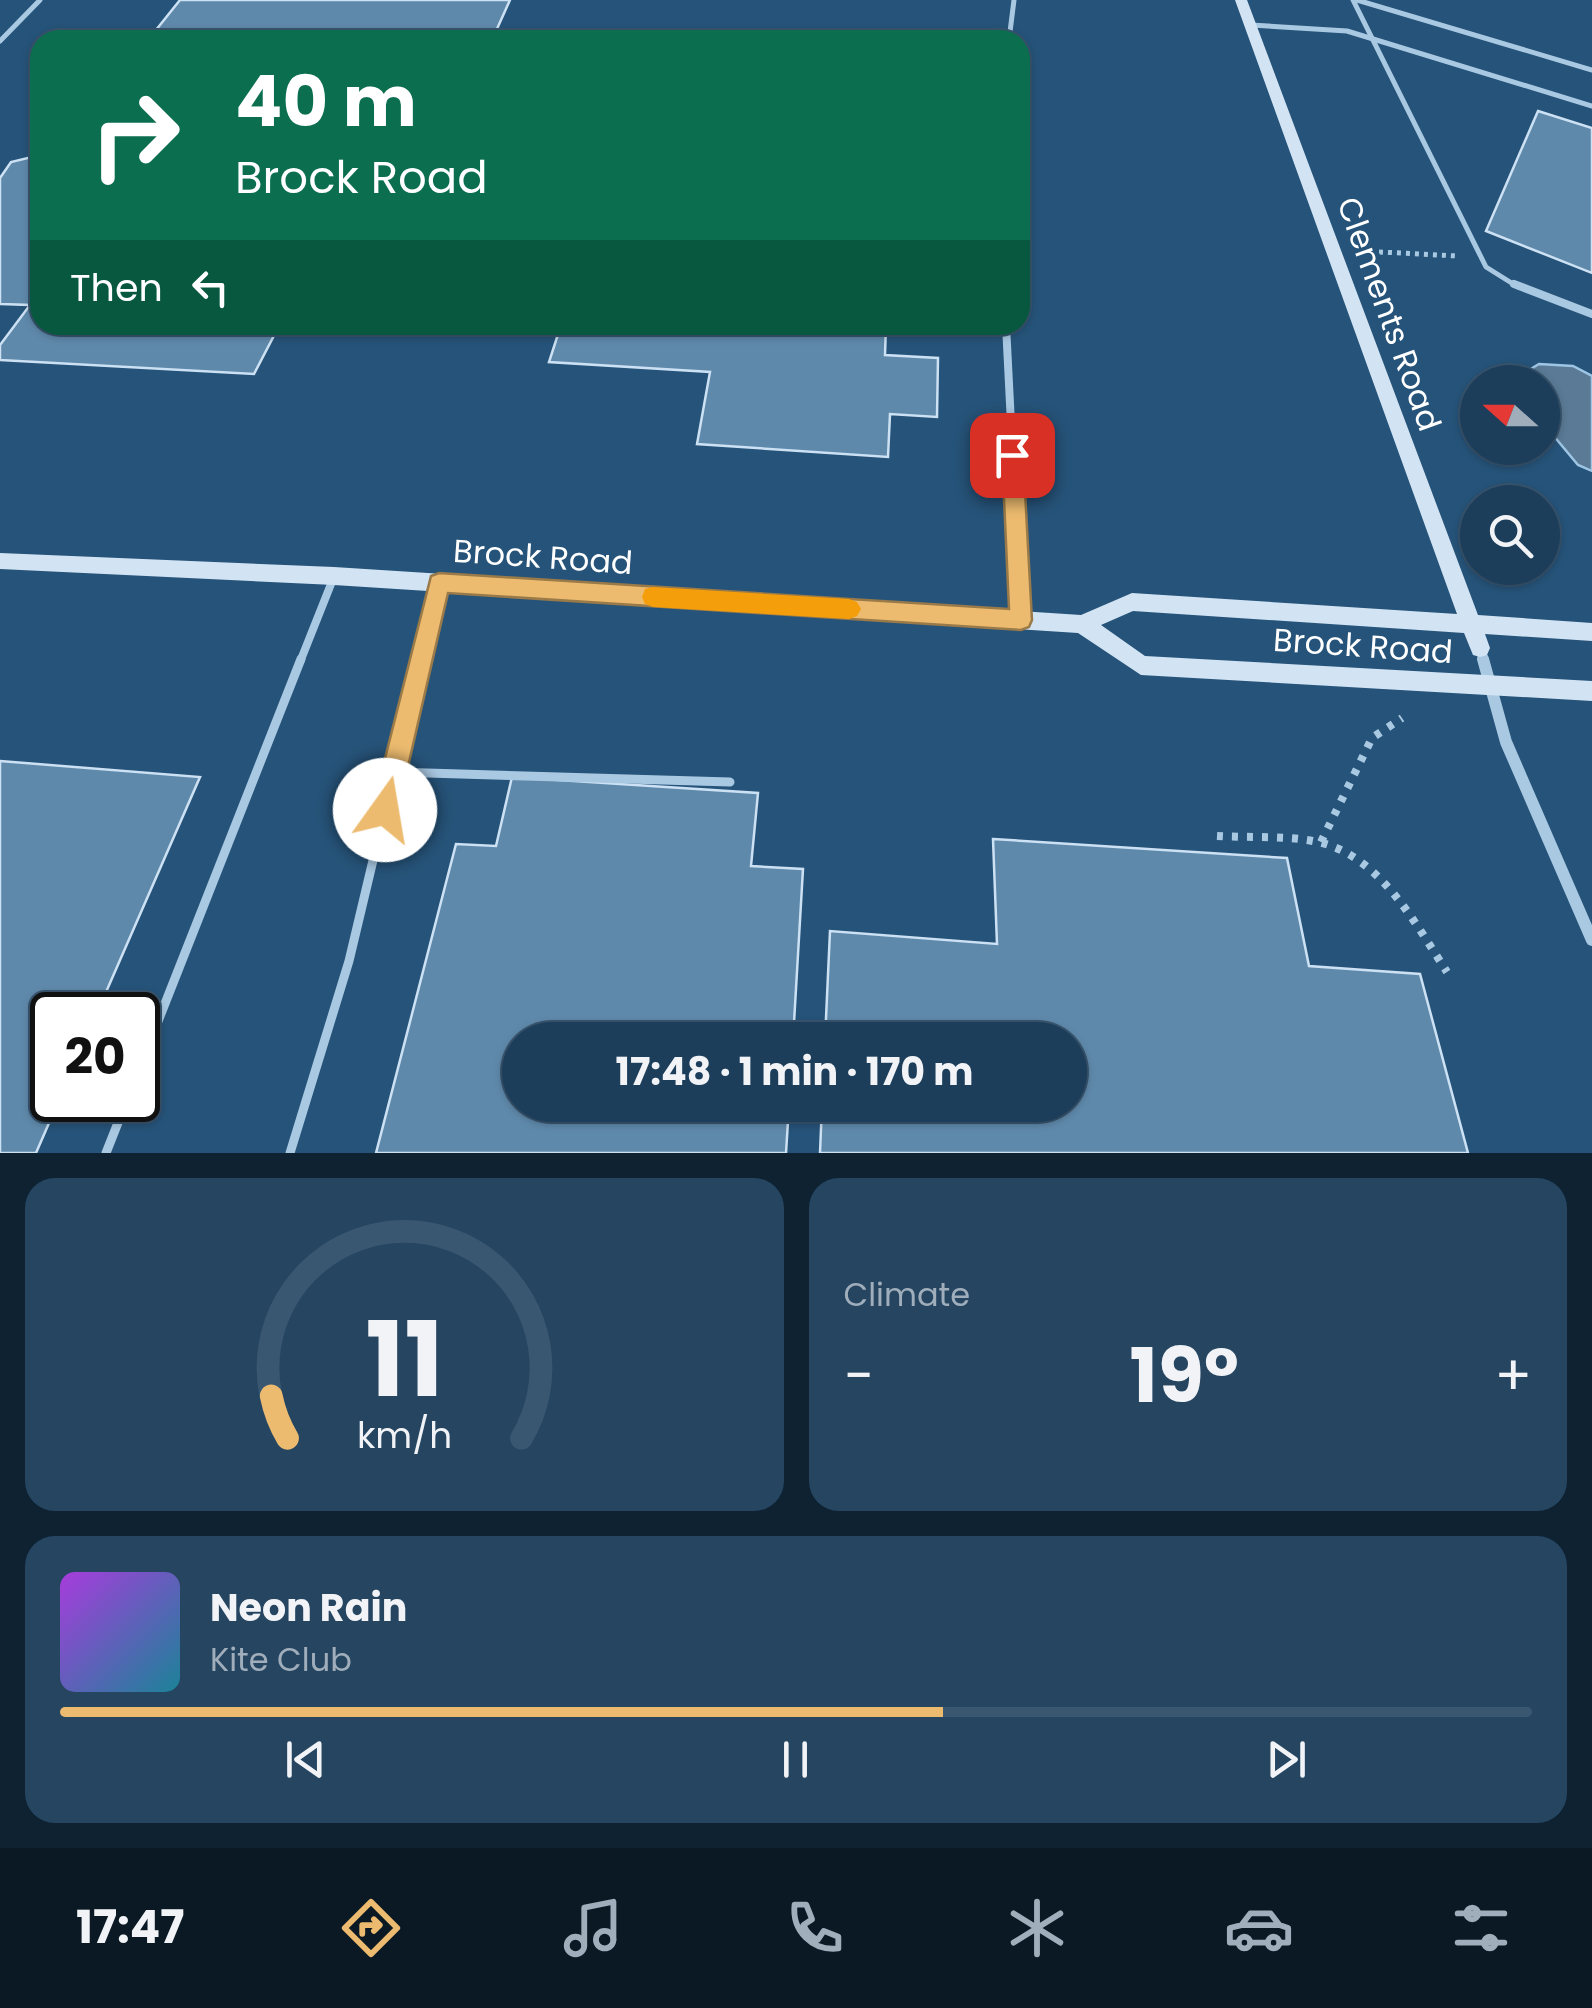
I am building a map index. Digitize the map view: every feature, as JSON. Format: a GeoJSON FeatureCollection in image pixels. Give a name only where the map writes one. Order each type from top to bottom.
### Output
{"type":"FeatureCollection","features":[{"type":"Feature","properties":{"kind":"main road","name":"Clements Road"},"geometry":{"type":"LineString","coordinates":[[1241,0],[1480,648]]}},
{"type":"Feature","properties":{"kind":"main road","name":"Brock Road"},"geometry":{"type":"LineString","coordinates":[[0,561],[334,576],[1082,624],[1132,602],[1592,632]]}},
{"type":"Feature","properties":{"kind":"main road","name":"Brock Road"},"geometry":{"type":"LineString","coordinates":[[1082,624],[1141,664],[1592,692]]}},
{"type":"Feature","properties":{"kind":"street"},"geometry":{"type":"LineString","coordinates":[[1480,648],[1506,742],[1592,940]]}},
{"type":"Feature","properties":{"kind":"lane"},"geometry":{"type":"LineString","coordinates":[[0,41],[40,0]]}},
{"type":"Feature","properties":{"kind":"lane"},"geometry":{"type":"LineString","coordinates":[[1010,30],[1014,0]]}},
{"type":"Feature","properties":{"kind":"lane"},"geometry":{"type":"LineString","coordinates":[[1355,0],[1479,257],[1497,276],[1520,288],[1592,314]]}},
{"type":"Feature","properties":{"kind":"lane"},"geometry":{"type":"LineString","coordinates":[[1355,0],[1592,70]]}},
{"type":"Feature","properties":{"kind":"lane"},"geometry":{"type":"LineString","coordinates":[[1251,25],[1321,27],[1372,38],[1592,106]]}},
{"type":"Feature","properties":{"kind":"lane"},"geometry":{"type":"LineString","coordinates":[[1007,335],[1021,620]]}},
{"type":"Feature","properties":{"kind":"lane"},"geometry":{"type":"LineString","coordinates":[[160,1016],[334,576]]}},
{"type":"Feature","properties":{"kind":"lane"},"geometry":{"type":"LineString","coordinates":[[290,1153],[349,961],[439,583]]}},
{"type":"Feature","properties":{"kind":"lane"},"geometry":{"type":"LineString","coordinates":[[394,772],[730,782]]}},
{"type":"Feature","properties":{"kind":"lane"},"geometry":{"type":"LineString","coordinates":[[106,1153],[118,1122]]}},
{"type":"Feature","properties":{"kind":"path"},"geometry":{"type":"LineString","coordinates":[[1332,249],[1479,257]]}},
{"type":"Feature","properties":{"kind":"path"},"geometry":{"type":"LineString","coordinates":[[1321,842],[1372,738],[1402,718]]}},
{"type":"Feature","properties":{"kind":"path"},"geometry":{"type":"LineString","coordinates":[[1216,836],[1321,842],[1354,855],[1402,906],[1446,972]]}},
{"type":"Feature","properties":{"kind":"water"},"geometry":{"type":"Polygon","coordinates":[[[1560,365],[1573,366],[1592,376],[1592,471],[1578,465],[1560,443],[1560,365]]]}},
{"type":"Feature","properties":{"kind":"building"},"geometry":{"type":"Polygon","coordinates":[[[180,0],[510,0],[496,30],[156,30],[180,0]]]}},
{"type":"Feature","properties":{"kind":"building"},"geometry":{"type":"Polygon","coordinates":[[[1538,111],[1592,128],[1592,273],[1486,231],[1538,111]]]}},
{"type":"Feature","properties":{"kind":"building"},"geometry":{"type":"Polygon","coordinates":[[[30,157],[30,305],[0,304],[0,178],[11,162],[30,157]]]}},
{"type":"Feature","properties":{"kind":"building"},"geometry":{"type":"Polygon","coordinates":[[[30,305],[30,335],[274,335],[254,374],[0,360],[0,345],[30,305]]]}},
{"type":"Feature","properties":{"kind":"building"},"geometry":{"type":"Polygon","coordinates":[[[558,335],[886,335],[885,355],[938,358],[937,417],[890,414],[888,457],[697,444],[710,372],[549,362],[558,335]]]}},
{"type":"Feature","properties":{"kind":"building"},"geometry":{"type":"Polygon","coordinates":[[[0,761],[200,777],[106,992],[30,992],[30,1122],[49,1122],[36,1153],[0,1153],[0,761]]]}},
{"type":"Feature","properties":{"kind":"building"},"geometry":{"type":"Polygon","coordinates":[[[512,777],[758,793],[751,866],[803,869],[794,1022],[502,1022],[502,1122],[788,1122],[786,1153],[376,1153],[456,844],[496,846],[512,777]]]}},
{"type":"Feature","properties":{"kind":"building"},"geometry":{"type":"Polygon","coordinates":[[[993,839],[1287,858],[1309,966],[1420,974],[1468,1153],[820,1153],[821,1122],[1087,1122],[1087,1022],[826,1022],[830,931],[997,944],[993,839]]]}},
{"type":"Feature","properties":{"kind":"slow traffic"},"geometry":{"type":"LineString","coordinates":[[653,597],[849,609]]}},
{"type":"Feature","properties":{"kind":"route"},"geometry":{"type":"LineString","coordinates":[[385,810],[439,583],[1021,620],[1012,455]]}}]}
